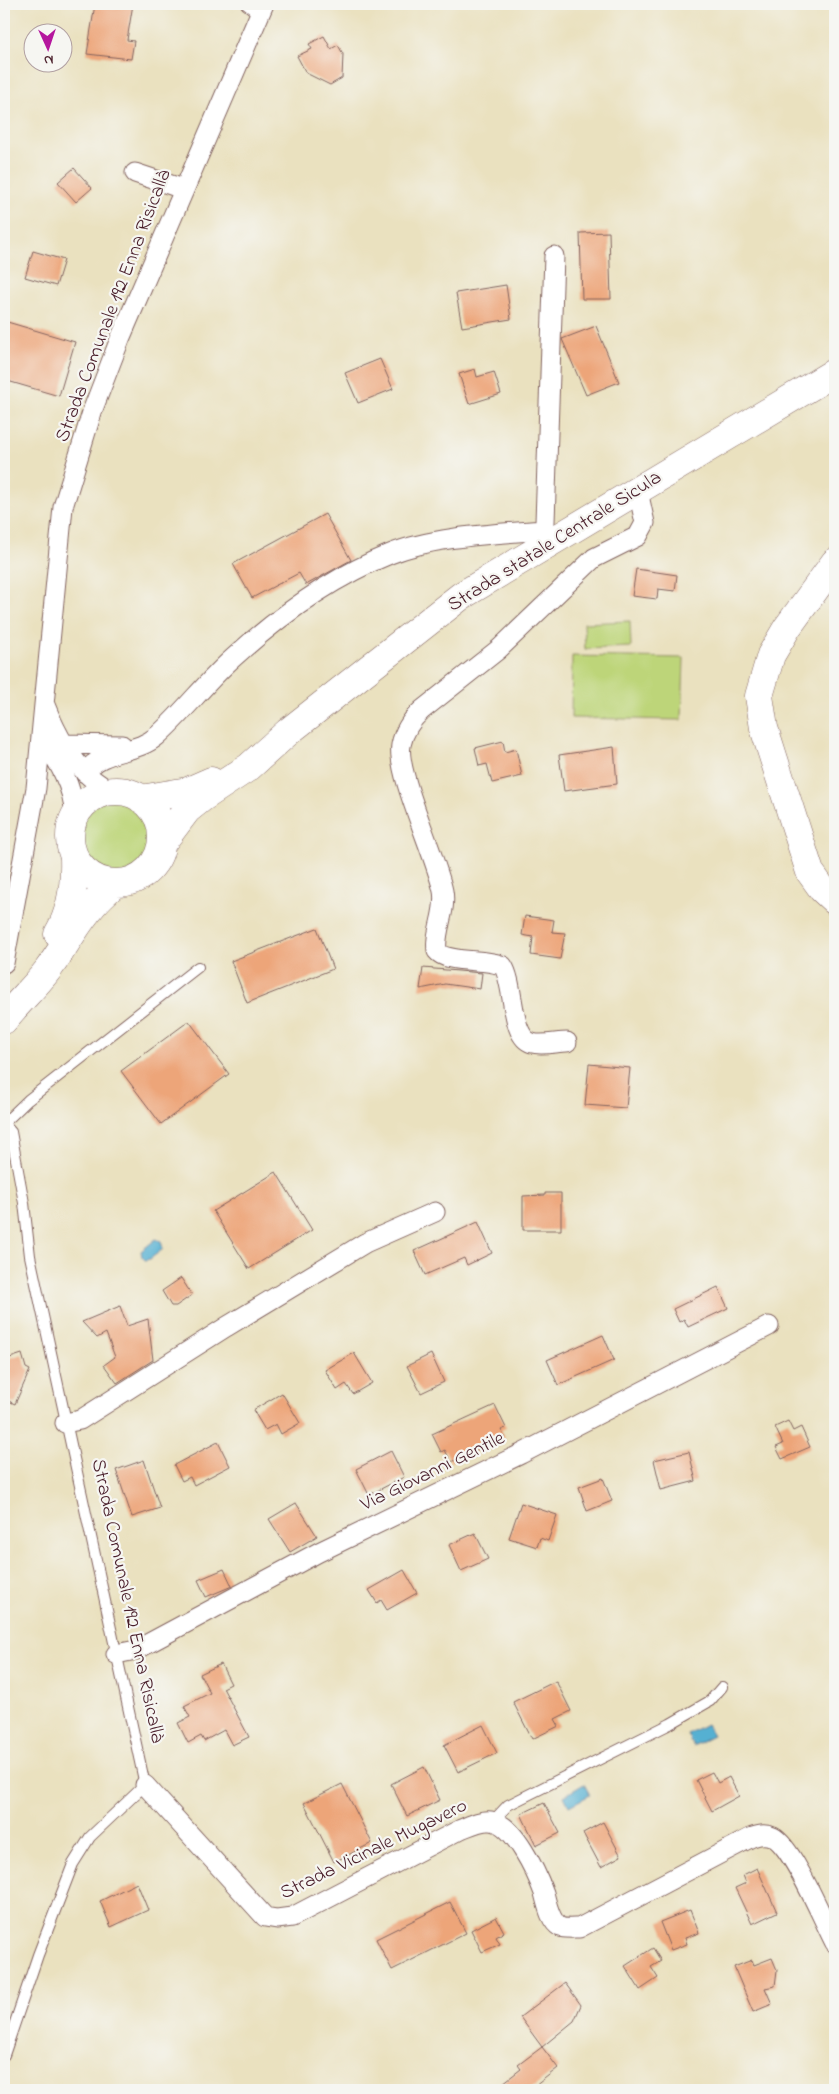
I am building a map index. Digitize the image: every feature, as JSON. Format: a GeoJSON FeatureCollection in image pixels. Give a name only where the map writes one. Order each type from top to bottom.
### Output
{"type":"FeatureCollection","features":[{"type":"Feature","properties":{"kind":"main road","name":"Strada statale Centrale Sicula"},"geometry":{"type":"LineString","coordinates":[[162,843],[187,810],[249,767],[288,732],[461,596],[547,537],[638,491],[835,372]]}},
{"type":"Feature","properties":{"kind":"main road"},"geometry":{"type":"LineString","coordinates":[[835,562],[787,628],[771,655],[759,696],[764,728],[810,872],[823,890],[835,901]]}},
{"type":"Feature","properties":{"kind":"main road","name":"Strada statale Centrale Sicula"},"geometry":{"type":"LineString","coordinates":[[141,799],[168,796],[203,784],[288,732]]}},
{"type":"Feature","properties":{"kind":"main road"},"geometry":{"type":"LineString","coordinates":[[9,1013],[62,926],[71,902],[75,879],[70,830],[75,816],[87,802],[104,793],[113,792],[132,794],[141,799],[158,818],[162,830],[162,843],[151,867],[141,876],[129,881],[116,883],[91,876],[81,868],[74,857]]}},
{"type":"Feature","properties":{"kind":"main road"},"geometry":{"type":"LineString","coordinates":[[9,1013],[47,971],[70,933],[92,904],[116,883]]}},
{"type":"Feature","properties":{"kind":"street","name":"Strada Comunale 192 Enna Risicallà"},"geometry":{"type":"LineString","coordinates":[[4,963],[11,889],[36,788],[63,507],[93,410],[257,8]]}},
{"type":"Feature","properties":{"kind":"street"},"geometry":{"type":"LineString","coordinates":[[135,173],[183,190]]}},
{"type":"Feature","properties":{"kind":"street"},"geometry":{"type":"LineString","coordinates":[[85,773],[92,763],[104,756],[132,749],[152,740],[169,726],[231,659],[258,636],[350,573],[391,553],[444,540],[547,537],[545,522],[554,256]]}},
{"type":"Feature","properties":{"kind":"street"},"geometry":{"type":"LineString","coordinates":[[567,1042],[533,1044],[526,1040],[517,1022],[510,983],[503,966],[495,962],[445,957],[437,951],[444,894],[432,850],[402,762],[400,747],[404,732],[411,720],[422,710],[499,649],[594,558],[638,536],[645,523],[638,491]]}},
{"type":"Feature","properties":{"kind":"street"},"geometry":{"type":"LineString","coordinates":[[44,703],[52,723],[64,744],[85,773],[98,785],[113,792]]}},
{"type":"Feature","properties":{"kind":"street"},"geometry":{"type":"LineString","coordinates":[[42,736],[59,763],[69,784],[75,816]]}},
{"type":"Feature","properties":{"kind":"street"},"geometry":{"type":"LineString","coordinates":[[64,744],[110,746],[152,740]]}},
{"type":"Feature","properties":{"kind":"street"},"geometry":{"type":"LineString","coordinates":[[64,1423],[80,1420],[226,1327],[366,1243],[435,1212]]}},
{"type":"Feature","properties":{"kind":"street","name":"Via Giovanni Gentile"},"geometry":{"type":"LineString","coordinates":[[116,1654],[136,1650],[319,1552],[521,1454],[769,1326]]}},
{"type":"Feature","properties":{"kind":"street","name":"Strada Vicinale Mugavero"},"geometry":{"type":"LineString","coordinates":[[145,1785],[265,1917],[277,1919],[292,1917],[461,1829],[479,1822],[493,1821],[507,1830],[522,1848],[540,1881],[554,1921],[562,1928],[579,1928],[750,1838],[764,1834],[771,1836],[788,1851],[835,1943]]}},
{"type":"Feature","properties":{"kind":"lane"},"geometry":{"type":"LineString","coordinates":[[4,1123],[28,1100],[198,967]]}},
{"type":"Feature","properties":{"kind":"lane","name":"Strada Comunale 192 Enna Risicallà"},"geometry":{"type":"LineString","coordinates":[[4,1123],[11,1132],[24,1204],[30,1256],[64,1423],[145,1785]]}},
{"type":"Feature","properties":{"kind":"lane"},"geometry":{"type":"LineString","coordinates":[[493,1821],[508,1805],[670,1724],[710,1701],[722,1687]]}},
{"type":"Feature","properties":{"kind":"lane"},"geometry":{"type":"LineString","coordinates":[[4,2055],[38,1955],[73,1864],[90,1837],[145,1785]]}},
{"type":"Feature","properties":{"kind":"green space"},"geometry":{"type":"Polygon","coordinates":[[[630,621],[631,647],[585,649],[584,623],[630,621]]]}},
{"type":"Feature","properties":{"kind":"green space"},"geometry":{"type":"Polygon","coordinates":[[[572,656],[684,658],[682,720],[571,718],[572,656]]]}},
{"type":"Feature","properties":{"kind":"green space"},"geometry":{"type":"Polygon","coordinates":[[[116,799],[131,802],[144,810],[152,823],[155,838],[152,853],[144,866],[131,874],[116,877],[101,874],[88,866],[80,853],[77,838],[80,823],[88,810],[101,802],[116,799]]]}},
{"type":"Feature","properties":{"kind":"water"},"geometry":{"type":"Polygon","coordinates":[[[156,1239],[161,1241],[163,1249],[150,1259],[145,1260],[142,1257],[141,1251],[156,1239]]]}},
{"type":"Feature","properties":{"kind":"water"},"geometry":{"type":"Polygon","coordinates":[[[706,1724],[713,1736],[693,1746],[687,1734],[706,1724]]]}},
{"type":"Feature","properties":{"kind":"water"},"geometry":{"type":"Polygon","coordinates":[[[584,1784],[590,1795],[569,1806],[564,1796],[584,1784]]]}},
{"type":"Feature","properties":{"kind":"building"},"geometry":{"type":"Polygon","coordinates":[[[95,4],[133,4],[127,40],[134,41],[131,59],[87,54],[95,4]]]}},
{"type":"Feature","properties":{"kind":"building"},"geometry":{"type":"Polygon","coordinates":[[[324,36],[331,49],[338,45],[343,54],[342,78],[330,85],[306,73],[297,56],[312,49],[309,44],[324,36]]]}},
{"type":"Feature","properties":{"kind":"building"},"geometry":{"type":"Polygon","coordinates":[[[74,168],[92,188],[76,202],[58,182],[74,168]]]}},
{"type":"Feature","properties":{"kind":"building"},"geometry":{"type":"Polygon","coordinates":[[[609,232],[611,299],[582,299],[580,233],[609,232]]]}},
{"type":"Feature","properties":{"kind":"building"},"geometry":{"type":"Polygon","coordinates":[[[33,251],[64,260],[56,286],[25,277],[33,251]]]}},
{"type":"Feature","properties":{"kind":"building"},"geometry":{"type":"Polygon","coordinates":[[[506,285],[511,319],[462,327],[456,293],[506,285]]]}},
{"type":"Feature","properties":{"kind":"building"},"geometry":{"type":"Polygon","coordinates":[[[4,321],[75,342],[59,396],[4,380],[4,321]]]}},
{"type":"Feature","properties":{"kind":"building"},"geometry":{"type":"Polygon","coordinates":[[[596,326],[619,382],[586,395],[562,339],[596,326]]]}},
{"type":"Feature","properties":{"kind":"building"},"geometry":{"type":"Polygon","coordinates":[[[380,359],[393,389],[358,403],[345,373],[380,359]]]}},
{"type":"Feature","properties":{"kind":"building"},"geometry":{"type":"Polygon","coordinates":[[[475,369],[477,377],[494,372],[501,394],[469,404],[459,374],[475,369]]]}},
{"type":"Feature","properties":{"kind":"building"},"geometry":{"type":"Polygon","coordinates":[[[325,514],[351,560],[306,585],[299,573],[252,598],[233,564],[325,514]]]}},
{"type":"Feature","properties":{"kind":"building"},"geometry":{"type":"Polygon","coordinates":[[[636,569],[677,575],[675,591],[658,589],[657,599],[632,596],[636,569]]]}},
{"type":"Feature","properties":{"kind":"building"},"geometry":{"type":"Polygon","coordinates":[[[503,741],[505,752],[516,749],[522,776],[492,783],[487,764],[479,766],[475,748],[503,741]]]}},
{"type":"Feature","properties":{"kind":"building"},"geometry":{"type":"Polygon","coordinates":[[[614,747],[617,784],[564,791],[559,755],[614,747]]]}},
{"type":"Feature","properties":{"kind":"building"},"geometry":{"type":"Polygon","coordinates":[[[525,916],[554,920],[552,932],[565,933],[560,959],[531,955],[533,937],[522,935],[525,916]]]}},
{"type":"Feature","properties":{"kind":"building"},"geometry":{"type":"Polygon","coordinates":[[[317,928],[333,969],[247,1003],[231,961],[317,928]]]}},
{"type":"Feature","properties":{"kind":"building"},"geometry":{"type":"Polygon","coordinates":[[[423,968],[482,973],[480,989],[445,984],[420,989],[423,968]]]}},
{"type":"Feature","properties":{"kind":"building"},"geometry":{"type":"Polygon","coordinates":[[[189,1021],[229,1074],[161,1124],[121,1071],[189,1021]]]}},
{"type":"Feature","properties":{"kind":"building"},"geometry":{"type":"Polygon","coordinates":[[[589,1064],[630,1068],[626,1108],[585,1105],[589,1064]]]}},
{"type":"Feature","properties":{"kind":"building"},"geometry":{"type":"Polygon","coordinates":[[[276,1172],[312,1230],[249,1269],[213,1211],[276,1172]]]}},
{"type":"Feature","properties":{"kind":"building"},"geometry":{"type":"Polygon","coordinates":[[[545,1193],[561,1193],[561,1230],[523,1230],[523,1196],[545,1195],[545,1193]]]}},
{"type":"Feature","properties":{"kind":"building"},"geometry":{"type":"Polygon","coordinates":[[[478,1222],[492,1253],[467,1265],[464,1258],[425,1275],[414,1251],[478,1222]]]}},
{"type":"Feature","properties":{"kind":"building"},"geometry":{"type":"Polygon","coordinates":[[[181,1278],[192,1295],[176,1306],[171,1306],[162,1291],[181,1278]]]}},
{"type":"Feature","properties":{"kind":"building"},"geometry":{"type":"Polygon","coordinates":[[[718,1287],[728,1308],[688,1327],[684,1319],[679,1322],[673,1309],[718,1287]]]}},
{"type":"Feature","properties":{"kind":"building"},"geometry":{"type":"Polygon","coordinates":[[[120,1306],[127,1326],[148,1319],[153,1360],[117,1383],[104,1365],[115,1357],[106,1333],[97,1338],[82,1322],[120,1306]]]}},
{"type":"Feature","properties":{"kind":"building"},"geometry":{"type":"Polygon","coordinates":[[[603,1335],[614,1360],[558,1385],[547,1360],[603,1335]]]}},
{"type":"Feature","properties":{"kind":"building"},"geometry":{"type":"Polygon","coordinates":[[[354,1353],[372,1383],[353,1394],[346,1384],[337,1390],[325,1370],[354,1353]]]}},
{"type":"Feature","properties":{"kind":"building"},"geometry":{"type":"Polygon","coordinates":[[[22,1354],[26,1368],[30,1370],[15,1404],[4,1399],[4,1360],[22,1354]]]}},
{"type":"Feature","properties":{"kind":"building"},"geometry":{"type":"Polygon","coordinates":[[[431,1354],[444,1382],[421,1393],[407,1366],[431,1354]]]}},
{"type":"Feature","properties":{"kind":"building"},"geometry":{"type":"Polygon","coordinates":[[[282,1393],[300,1423],[281,1434],[276,1424],[265,1430],[253,1410],[282,1393]]]}},
{"type":"Feature","properties":{"kind":"building"},"geometry":{"type":"Polygon","coordinates":[[[495,1405],[506,1428],[501,1430],[505,1437],[451,1462],[445,1450],[441,1452],[432,1434],[495,1405]]]}},
{"type":"Feature","properties":{"kind":"building"},"geometry":{"type":"Polygon","coordinates":[[[788,1421],[793,1431],[801,1427],[810,1447],[782,1459],[776,1447],[783,1444],[775,1427],[788,1421]]]}},
{"type":"Feature","properties":{"kind":"building"},"geometry":{"type":"Polygon","coordinates":[[[218,1442],[230,1466],[194,1485],[190,1477],[182,1481],[174,1465],[218,1442]]]}},
{"type":"Feature","properties":{"kind":"building"},"geometry":{"type":"Polygon","coordinates":[[[391,1451],[404,1477],[369,1495],[356,1469],[391,1451]]]}},
{"type":"Feature","properties":{"kind":"building"},"geometry":{"type":"Polygon","coordinates":[[[689,1452],[696,1481],[661,1490],[654,1460],[689,1452]]]}},
{"type":"Feature","properties":{"kind":"building"},"geometry":{"type":"Polygon","coordinates":[[[144,1460],[160,1508],[132,1517],[116,1470],[144,1460]]]}},
{"type":"Feature","properties":{"kind":"building"},"geometry":{"type":"Polygon","coordinates":[[[603,1478],[612,1501],[587,1511],[579,1487],[603,1478]]]}},
{"type":"Feature","properties":{"kind":"building"},"geometry":{"type":"Polygon","coordinates":[[[296,1503],[317,1536],[290,1552],[269,1519],[296,1503]]]}},
{"type":"Feature","properties":{"kind":"building"},"geometry":{"type":"Polygon","coordinates":[[[521,1503],[557,1515],[548,1541],[540,1538],[537,1547],[509,1538],[521,1503]]]}},
{"type":"Feature","properties":{"kind":"building"},"geometry":{"type":"Polygon","coordinates":[[[475,1533],[488,1559],[461,1571],[449,1545],[475,1533]]]}},
{"type":"Feature","properties":{"kind":"building"},"geometry":{"type":"Polygon","coordinates":[[[224,1569],[232,1586],[206,1597],[198,1580],[224,1569]]]}},
{"type":"Feature","properties":{"kind":"building"},"geometry":{"type":"Polygon","coordinates":[[[404,1570],[417,1593],[387,1610],[381,1600],[377,1603],[369,1590],[404,1570]]]}},
{"type":"Feature","properties":{"kind":"building"},"geometry":{"type":"Polygon","coordinates":[[[221,1664],[231,1684],[223,1688],[249,1737],[232,1745],[224,1730],[204,1741],[201,1736],[188,1743],[178,1723],[190,1717],[184,1706],[210,1693],[200,1674],[221,1664]]]}},
{"type":"Feature","properties":{"kind":"building"},"geometry":{"type":"Polygon","coordinates":[[[556,1681],[571,1711],[555,1719],[559,1726],[532,1739],[513,1702],[556,1681]]]}},
{"type":"Feature","properties":{"kind":"building"},"geometry":{"type":"Polygon","coordinates":[[[483,1725],[497,1753],[458,1772],[444,1745],[483,1725]]]}},
{"type":"Feature","properties":{"kind":"building"},"geometry":{"type":"Polygon","coordinates":[[[424,1767],[440,1800],[407,1816],[391,1784],[424,1767]]]}},
{"type":"Feature","properties":{"kind":"building"},"geometry":{"type":"Polygon","coordinates":[[[712,1772],[718,1783],[729,1777],[739,1796],[712,1811],[696,1780],[712,1772]]]}},
{"type":"Feature","properties":{"kind":"building"},"geometry":{"type":"Polygon","coordinates":[[[342,1784],[372,1843],[334,1862],[304,1803],[342,1784]]]}},
{"type":"Feature","properties":{"kind":"building"},"geometry":{"type":"Polygon","coordinates":[[[544,1803],[560,1833],[536,1845],[521,1814],[544,1803]]]}},
{"type":"Feature","properties":{"kind":"building"},"geometry":{"type":"Polygon","coordinates":[[[603,1822],[621,1856],[601,1867],[583,1833],[603,1822]]]}},
{"type":"Feature","properties":{"kind":"building"},"geometry":{"type":"Polygon","coordinates":[[[757,1868],[777,1912],[752,1924],[735,1888],[746,1883],[743,1875],[757,1868]]]}},
{"type":"Feature","properties":{"kind":"building"},"geometry":{"type":"Polygon","coordinates":[[[137,1883],[148,1910],[111,1927],[100,1901],[137,1883]]]}},
{"type":"Feature","properties":{"kind":"building"},"geometry":{"type":"Polygon","coordinates":[[[450,1902],[466,1933],[392,1970],[376,1939],[450,1902]]]}},
{"type":"Feature","properties":{"kind":"building"},"geometry":{"type":"Polygon","coordinates":[[[690,1910],[699,1933],[685,1938],[687,1944],[671,1950],[660,1922],[690,1910]]]}},
{"type":"Feature","properties":{"kind":"building"},"geometry":{"type":"Polygon","coordinates":[[[496,1917],[504,1932],[496,1937],[500,1944],[482,1952],[471,1930],[496,1917]]]}},
{"type":"Feature","properties":{"kind":"building"},"geometry":{"type":"Polygon","coordinates":[[[653,1948],[661,1961],[651,1967],[658,1978],[640,1990],[625,1966],[653,1948]]]}},
{"type":"Feature","properties":{"kind":"building"},"geometry":{"type":"Polygon","coordinates":[[[772,1958],[777,1970],[775,1986],[765,1988],[772,2004],[753,2012],[734,1967],[752,1960],[754,1965],[772,1958]]]}},
{"type":"Feature","properties":{"kind":"building"},"geometry":{"type":"Polygon","coordinates":[[[565,1983],[581,2005],[574,2021],[542,2047],[520,2017],[565,1983]]]}},
{"type":"Feature","properties":{"kind":"building"},"geometry":{"type":"Polygon","coordinates":[[[542,2047],[558,2068],[530,2090],[494,2090],[521,2069],[518,2065],[542,2047]]]}}]}
